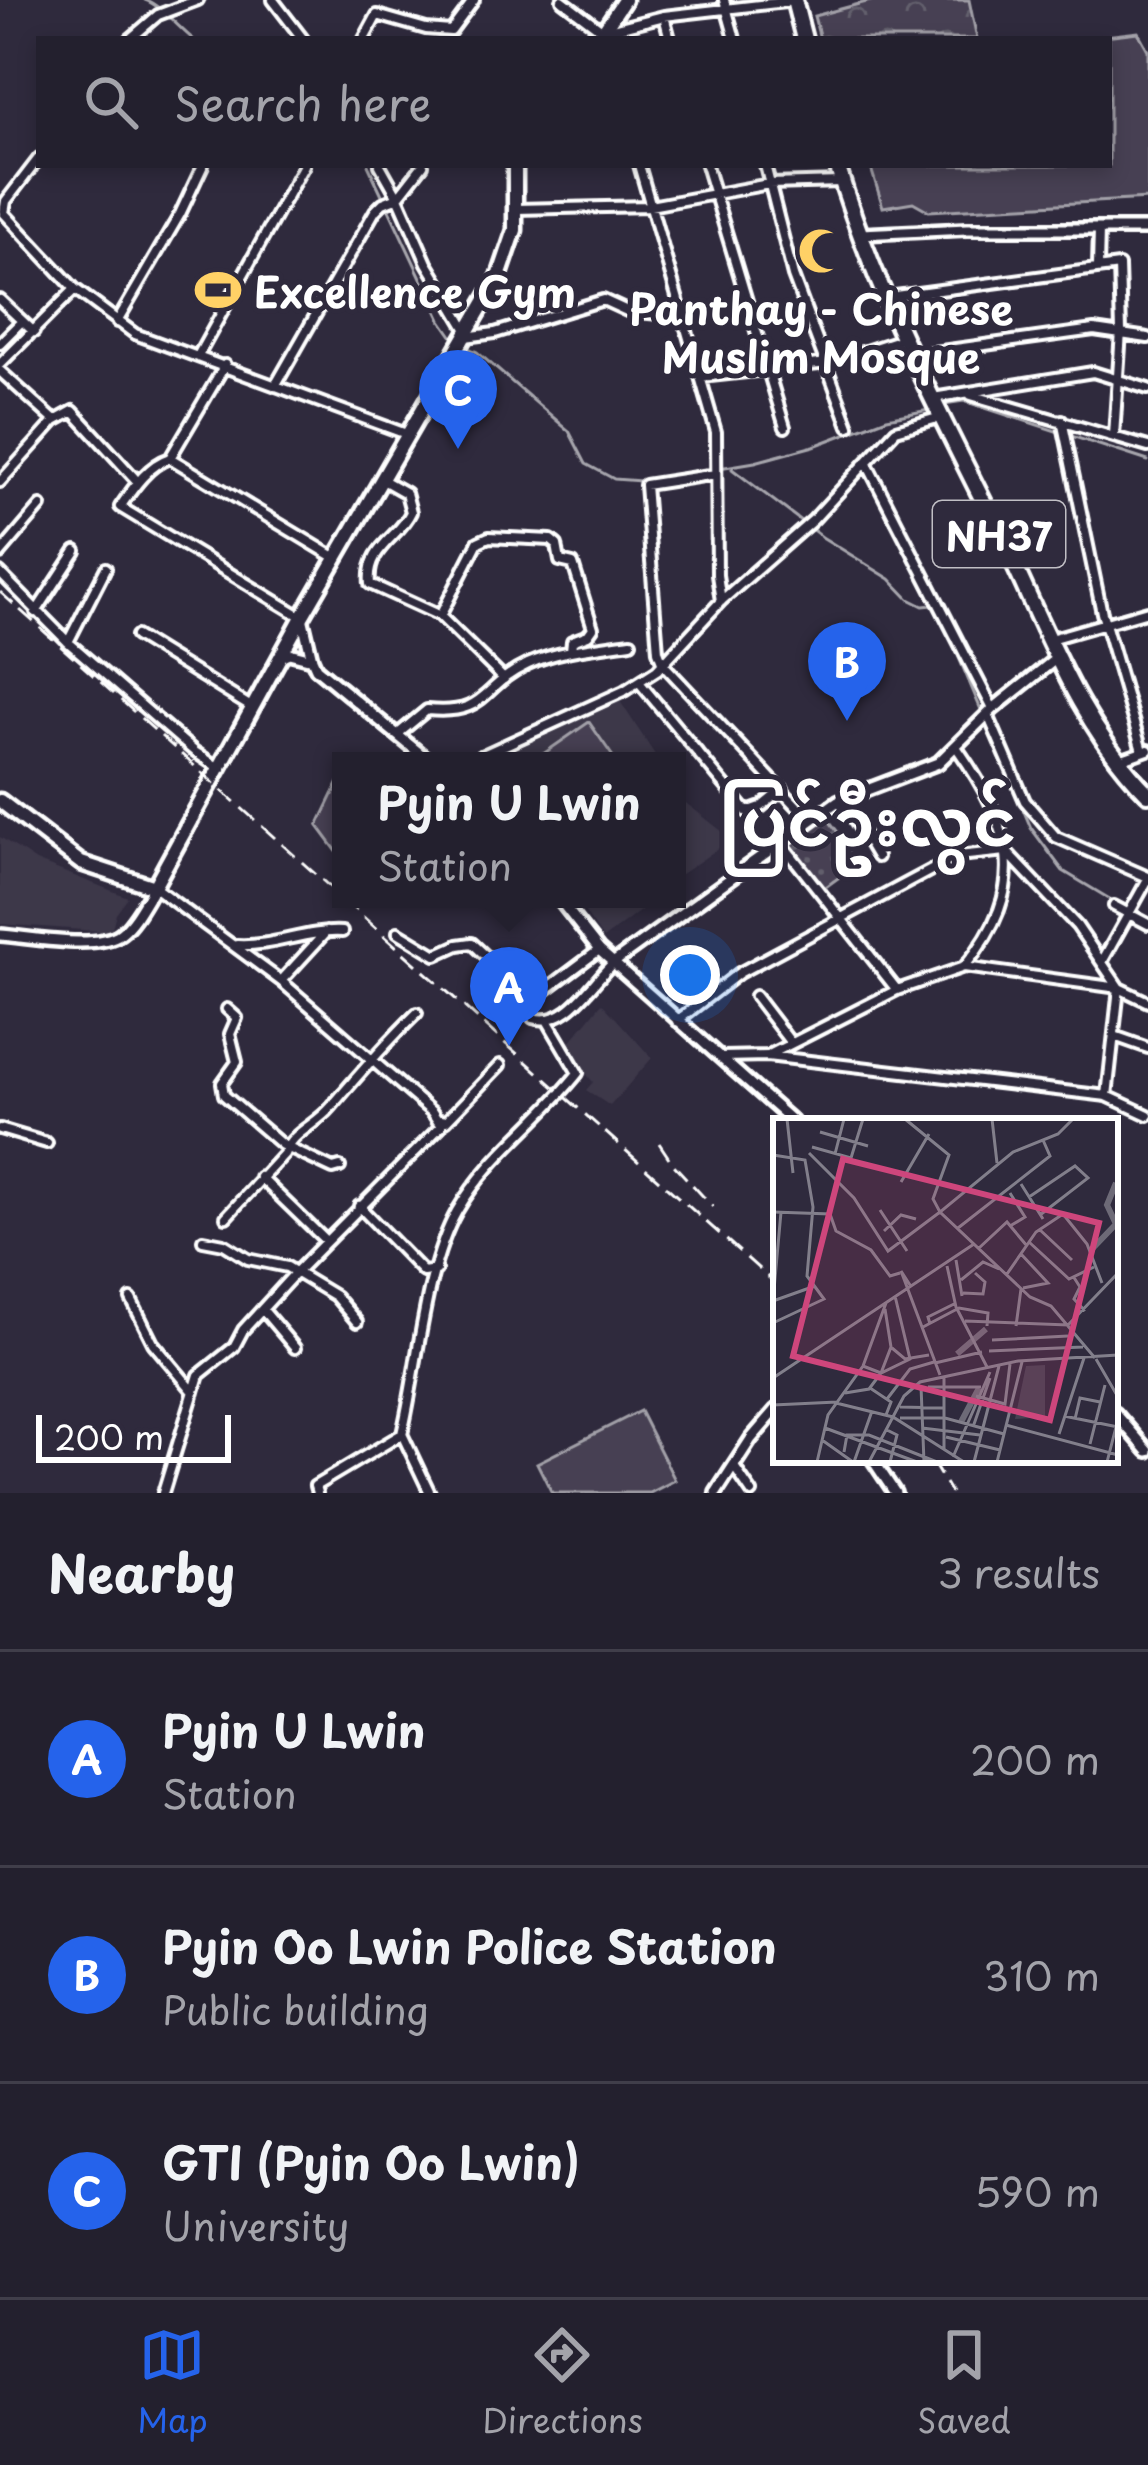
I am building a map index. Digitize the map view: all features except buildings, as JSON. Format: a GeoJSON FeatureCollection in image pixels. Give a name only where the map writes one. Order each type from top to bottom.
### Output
{"type":"FeatureCollection","features":[{"type":"Feature","properties":{"kind":"highway"},"geometry":{"type":"LineString","coordinates":[[794,0],[803,36]]}},
{"type":"Feature","properties":{"kind":"highway","name":"NH37"},"geometry":{"type":"LineString","coordinates":[[838,168],[903,339],[1058,657],[1117,761],[1148,794]]}},
{"type":"Feature","properties":{"kind":"main road"},"geometry":{"type":"LineString","coordinates":[[602,36],[623,0]]}},
{"type":"Feature","properties":{"kind":"main road"},"geometry":{"type":"LineString","coordinates":[[0,801],[81,863],[154,887],[279,657],[510,253],[515,168]]}},
{"type":"Feature","properties":{"kind":"street"},"geometry":{"type":"LineString","coordinates":[[134,36],[163,14],[198,0]]}},
{"type":"Feature","properties":{"kind":"street"},"geometry":{"type":"LineString","coordinates":[[273,0],[301,36]]}},
{"type":"Feature","properties":{"kind":"street"},"geometry":{"type":"LineString","coordinates":[[366,36],[376,15],[425,34],[450,35],[474,0]]}},
{"type":"Feature","properties":{"kind":"street"},"geometry":{"type":"LineString","coordinates":[[562,0],[602,36],[664,16],[725,4],[794,0]]}},
{"type":"Feature","properties":{"kind":"street"},"geometry":{"type":"LineString","coordinates":[[725,4],[733,36]]}},
{"type":"Feature","properties":{"kind":"street"},"geometry":{"type":"LineString","coordinates":[[664,16],[669,36]]}},
{"type":"Feature","properties":{"kind":"street"},"geometry":{"type":"LineString","coordinates":[[36,162],[2,207],[75,289],[118,322],[135,334],[410,435]]}},
{"type":"Feature","properties":{"kind":"street"},"geometry":{"type":"LineString","coordinates":[[118,322],[202,168]]}},
{"type":"Feature","properties":{"kind":"street"},"geometry":{"type":"LineString","coordinates":[[199,356],[302,168]]}},
{"type":"Feature","properties":{"kind":"street"},"geometry":{"type":"LineString","coordinates":[[381,168],[390,200],[464,339],[603,300],[627,310],[681,316]]}},
{"type":"Feature","properties":{"kind":"street"},"geometry":{"type":"LineString","coordinates":[[275,386],[390,200],[420,168]]}},
{"type":"Feature","properties":{"kind":"street"},"geometry":{"type":"LineString","coordinates":[[640,168],[716,431],[721,601]]}},
{"type":"Feature","properties":{"kind":"street"},"geometry":{"type":"LineString","coordinates":[[707,168],[785,427]]}},
{"type":"Feature","properties":{"kind":"street"},"geometry":{"type":"LineString","coordinates":[[766,168],[793,276],[849,426]]}},
{"type":"Feature","properties":{"kind":"street"},"geometry":{"type":"LineString","coordinates":[[516,209],[650,206],[769,184],[842,182]]}},
{"type":"Feature","properties":{"kind":"street"},"geometry":{"type":"LineString","coordinates":[[1098,267],[1099,227]]}},
{"type":"Feature","properties":{"kind":"street"},"geometry":{"type":"LineString","coordinates":[[862,234],[1148,229]]}},
{"type":"Feature","properties":{"kind":"street"},"geometry":{"type":"LineString","coordinates":[[886,297],[1119,266],[1121,331],[1114,436]]}},
{"type":"Feature","properties":{"kind":"street"},"geometry":{"type":"LineString","coordinates":[[55,421],[0,368],[75,289]]}},
{"type":"Feature","properties":{"kind":"street"},"geometry":{"type":"LineString","coordinates":[[0,300],[34,332]]}},
{"type":"Feature","properties":{"kind":"street"},"geometry":{"type":"LineString","coordinates":[[0,343],[22,321]]}},
{"type":"Feature","properties":{"kind":"street"},"geometry":{"type":"LineString","coordinates":[[912,356],[1094,330],[1148,338]]}},
{"type":"Feature","properties":{"kind":"street"},"geometry":{"type":"LineString","coordinates":[[701,377],[828,363],[903,339]]}},
{"type":"Feature","properties":{"kind":"street"},"geometry":{"type":"LineString","coordinates":[[170,458],[225,365]]}},
{"type":"Feature","properties":{"kind":"street"},"geometry":{"type":"LineString","coordinates":[[489,752],[639,682],[664,664],[721,601],[807,526],[896,430],[937,407],[966,393],[1080,372],[1093,371],[1148,388]]}},
{"type":"Feature","properties":{"kind":"street"},"geometry":{"type":"LineString","coordinates":[[966,393],[1148,446]]}},
{"type":"Feature","properties":{"kind":"street"},"geometry":{"type":"LineString","coordinates":[[0,482],[55,421],[73,411],[138,482]]}},
{"type":"Feature","properties":{"kind":"street"},"geometry":{"type":"LineString","coordinates":[[1063,424],[1105,622],[1145,751],[1117,761]]}},
{"type":"Feature","properties":{"kind":"street"},"geometry":{"type":"LineString","coordinates":[[336,558],[170,458],[161,460],[138,482],[119,507],[302,617],[316,668],[419,752]]}},
{"type":"Feature","properties":{"kind":"street"},"geometry":{"type":"LineString","coordinates":[[866,462],[1025,802],[1056,837],[1148,878],[1103,960]]}},
{"type":"Feature","properties":{"kind":"street"},"geometry":{"type":"LineString","coordinates":[[717,470],[645,485],[656,642],[664,664],[810,820]]}},
{"type":"Feature","properties":{"kind":"street"},"geometry":{"type":"LineString","coordinates":[[383,480],[406,493],[411,512],[389,535],[369,569],[370,584],[440,616],[504,679]]}},
{"type":"Feature","properties":{"kind":"street"},"geometry":{"type":"LineString","coordinates":[[0,554],[41,506]]}},
{"type":"Feature","properties":{"kind":"street"},"geometry":{"type":"LineString","coordinates":[[440,616],[478,542],[489,537],[551,540],[560,561],[573,564],[593,628],[572,640],[571,651]]}},
{"type":"Feature","properties":{"kind":"street"},"geometry":{"type":"LineString","coordinates":[[36,612],[76,551]]}},
{"type":"Feature","properties":{"kind":"street"},"geometry":{"type":"LineString","coordinates":[[68,642],[106,568]]}},
{"type":"Feature","properties":{"kind":"street"},"geometry":{"type":"LineString","coordinates":[[0,573],[68,642],[219,768]]}},
{"type":"Feature","properties":{"kind":"street"},"geometry":{"type":"LineString","coordinates":[[1050,639],[1148,610]]}},
{"type":"Feature","properties":{"kind":"street"},"geometry":{"type":"LineString","coordinates":[[136,636],[252,708]]}},
{"type":"Feature","properties":{"kind":"street"},"geometry":{"type":"LineString","coordinates":[[398,734],[428,710],[464,711],[524,666],[571,651],[631,642]]}},
{"type":"Feature","properties":{"kind":"street"},"geometry":{"type":"LineString","coordinates":[[279,657],[289,652],[312,659]]}},
{"type":"Feature","properties":{"kind":"street"},"geometry":{"type":"LineString","coordinates":[[598,950],[539,995],[530,1012],[537,1022],[567,1011],[613,963],[838,801],[930,768],[1058,657]]}},
{"type":"Feature","properties":{"kind":"street"},"geometry":{"type":"LineString","coordinates":[[639,682],[747,812],[783,789]]}},
{"type":"Feature","properties":{"kind":"street"},"geometry":{"type":"LineString","coordinates":[[957,748],[988,797],[1010,876],[989,938],[964,968]]}},
{"type":"Feature","properties":{"kind":"street"},"geometry":{"type":"LineString","coordinates":[[838,801],[877,857]]}},
{"type":"Feature","properties":{"kind":"street"},"geometry":{"type":"LineString","coordinates":[[779,841],[897,990]]}},
{"type":"Feature","properties":{"kind":"street"},"geometry":{"type":"LineString","coordinates":[[677,1021],[739,973],[958,856],[1006,851]]}},
{"type":"Feature","properties":{"kind":"street"},"geometry":{"type":"LineString","coordinates":[[1006,851],[1103,960],[1119,988],[1107,1096]]}},
{"type":"Feature","properties":{"kind":"street"},"geometry":{"type":"LineString","coordinates":[[0,935],[98,943],[115,938],[154,887],[281,981],[440,1119],[446,1121],[500,1065]]}},
{"type":"Feature","properties":{"kind":"street"},"geometry":{"type":"LineString","coordinates":[[1114,906],[1148,924]]}},
{"type":"Feature","properties":{"kind":"street"},"geometry":{"type":"LineString","coordinates":[[566,908],[598,950],[789,1118]]}},
{"type":"Feature","properties":{"kind":"street"},"geometry":{"type":"LineString","coordinates":[[281,981],[327,931]]}},
{"type":"Feature","properties":{"kind":"street"},"geometry":{"type":"LineString","coordinates":[[236,945],[262,946],[342,932]]}},
{"type":"Feature","properties":{"kind":"street"},"geometry":{"type":"LineString","coordinates":[[398,932],[436,956],[472,943],[515,983],[539,995]]}},
{"type":"Feature","properties":{"kind":"street"},"geometry":{"type":"LineString","coordinates":[[767,1056],[897,990],[964,968],[1119,988],[1148,1002]]}},
{"type":"Feature","properties":{"kind":"street"},"geometry":{"type":"LineString","coordinates":[[755,996],[791,1043]]}},
{"type":"Feature","properties":{"kind":"street"},"geometry":{"type":"LineString","coordinates":[[227,1010],[237,1018],[230,1034],[238,1062],[221,1091],[287,1148],[333,1169],[340,1167]]}},
{"type":"Feature","properties":{"kind":"street"},"geometry":{"type":"LineString","coordinates":[[226,1216],[296,1134],[329,1110],[417,1012]]}},
{"type":"Feature","properties":{"kind":"street"},"geometry":{"type":"LineString","coordinates":[[430,1493],[401,1434],[438,1254],[457,1212],[490,1165],[578,1073],[548,1020]]}},
{"type":"Feature","properties":{"kind":"street"},"geometry":{"type":"LineString","coordinates":[[1117,1037],[1148,1048]]}},
{"type":"Feature","properties":{"kind":"street"},"geometry":{"type":"LineString","coordinates":[[722,1057],[767,1056],[1107,1096],[1148,1115]]}},
{"type":"Feature","properties":{"kind":"street"},"geometry":{"type":"LineString","coordinates":[[163,1493],[204,1370],[234,1348],[243,1330],[296,1273],[442,1126],[440,1119]]}},
{"type":"Feature","properties":{"kind":"street"},"geometry":{"type":"LineString","coordinates":[[0,1129],[47,1143]]}},
{"type":"Feature","properties":{"kind":"street"},"geometry":{"type":"LineString","coordinates":[[260,1177],[326,1241]]}},
{"type":"Feature","properties":{"kind":"street"},"geometry":{"type":"LineString","coordinates":[[359,1206],[423,1272],[436,1270]]}},
{"type":"Feature","properties":{"kind":"street"},"geometry":{"type":"LineString","coordinates":[[203,1240],[296,1273],[335,1296],[357,1322]]}},
{"type":"Feature","properties":{"kind":"street"},"geometry":{"type":"LineString","coordinates":[[131,1299],[153,1343],[194,1392]]}},
{"type":"Feature","properties":{"kind":"street"},"geometry":{"type":"LineString","coordinates":[[263,1310],[295,1348]]}},
{"type":"Feature","properties":{"kind":"street"},"geometry":{"type":"LineString","coordinates":[[716,1493],[773,1413]]}},
{"type":"Feature","properties":{"kind":"street"},"geometry":{"type":"LineString","coordinates":[[1118,1416],[1148,1451]]}},
{"type":"Feature","properties":{"kind":"street"},"geometry":{"type":"LineString","coordinates":[[316,1493],[315,1486],[401,1434]]}},
{"type":"Feature","properties":{"kind":"street"},"geometry":{"type":"LineString","coordinates":[[876,1463],[895,1493]]}},
{"type":"Feature","properties":{"kind":"street"},"geometry":{"type":"LineString","coordinates":[[736,1468],[752,1493]]}},
{"type":"Feature","properties":{"kind":"shaded area"},"geometry":{"type":"Polygon","coordinates":[[[618,698],[653,752],[505,752],[618,698]]]}},
{"type":"Feature","properties":{"kind":"shaded area"},"geometry":{"type":"Polygon","coordinates":[[[686,803],[732,839],[686,871],[686,803]]]}},
{"type":"Feature","properties":{"kind":"shaded area"},"geometry":{"type":"Polygon","coordinates":[[[0,837],[36,861],[128,897],[116,913],[111,932],[0,924],[0,837]]]}},
{"type":"Feature","properties":{"kind":"shaded area"},"geometry":{"type":"Polygon","coordinates":[[[582,908],[644,908],[603,939],[582,908]]]}},
{"type":"Feature","properties":{"kind":"shaded area"},"geometry":{"type":"Polygon","coordinates":[[[602,1003],[652,1058],[610,1106],[586,1090],[593,1082],[565,1048],[602,1003]]]}},
{"type":"Feature","properties":{"kind":"green space"},"geometry":{"type":"Polygon","coordinates":[[[874,0],[969,0],[976,36],[819,36],[814,16],[874,0]]]}},
{"type":"Feature","properties":{"kind":"green space"},"geometry":{"type":"Polygon","coordinates":[[[1138,32],[1148,50],[1148,199],[929,211],[913,202],[883,207],[871,168],[1112,168],[1112,36],[1104,36],[1138,32]]]}},
{"type":"Feature","properties":{"kind":"green space"},"geometry":{"type":"Polygon","coordinates":[[[589,722],[610,752],[546,752],[589,722]]]}},
{"type":"Feature","properties":{"kind":"green space"},"geometry":{"type":"Polygon","coordinates":[[[332,797],[332,845],[318,826],[332,797]]]}},
{"type":"Feature","properties":{"kind":"green space"},"geometry":{"type":"Polygon","coordinates":[[[825,815],[860,862],[823,889],[788,842],[825,815]]]}},
{"type":"Feature","properties":{"kind":"green space"},"geometry":{"type":"Polygon","coordinates":[[[640,1411],[675,1480],[650,1493],[552,1493],[537,1463],[640,1411]]]}},
{"type":"Feature","properties":{"kind":"waterway"},"geometry":{"type":"LineString","coordinates":[[145,0],[190,36]]}},
{"type":"Feature","properties":{"kind":"waterway"},"geometry":{"type":"LineString","coordinates":[[369,168],[441,320],[455,340]]}},
{"type":"Feature","properties":{"kind":"waterway"},"geometry":{"type":"LineString","coordinates":[[463,346],[477,352],[569,431],[586,464],[614,479],[641,481],[755,462],[887,418],[929,410]]}},
{"type":"Feature","properties":{"kind":"waterway"},"geometry":{"type":"LineString","coordinates":[[944,404],[964,401],[1148,461]]}},
{"type":"Feature","properties":{"kind":"waterway"},"geometry":{"type":"LineString","coordinates":[[732,469],[822,537],[890,579],[909,599],[933,605],[1031,828],[1063,871],[1118,904]]}},
{"type":"Feature","properties":{"kind":"railway"},"geometry":{"type":"LineString","coordinates":[[0,592],[332,889]]}},
{"type":"Feature","properties":{"kind":"railway"},"geometry":{"type":"LineString","coordinates":[[353,908],[773,1281]]}},
{"type":"Feature","properties":{"kind":"railway"},"geometry":{"type":"LineString","coordinates":[[659,1143],[713,1207]]}},
{"type":"Feature","properties":{"kind":"railway"},"geometry":{"type":"LineString","coordinates":[[933,1463],[951,1493]]}},
{"type":"Feature","properties":{"kind":"place","name":"Panthay - Chinese Muslim Mosque"},"geometry":{"type":"Point","coordinates":[821,251]}},
{"type":"Feature","properties":{"kind":"place","name":"Excellence Gym"},"geometry":{"type":"Point","coordinates":[218,290]}},
{"type":"Feature","properties":{"kind":"place","name":"GTI (Pyin Oo Lwin)"},"geometry":{"type":"Point","coordinates":[458,449]}},
{"type":"Feature","properties":{"kind":"place","name":"Pyin Oo Lwin Police Station"},"geometry":{"type":"Point","coordinates":[847,721]}},
{"type":"Feature","properties":{"kind":"place","name":"Pyin U Lwin"},"geometry":{"type":"Point","coordinates":[509,1046]}},
{"type":"Feature","properties":{"kind":"district","name":"ပြင်ဦးလွင်"},"geometry":{"type":"Point","coordinates":[868,818]}}]}
